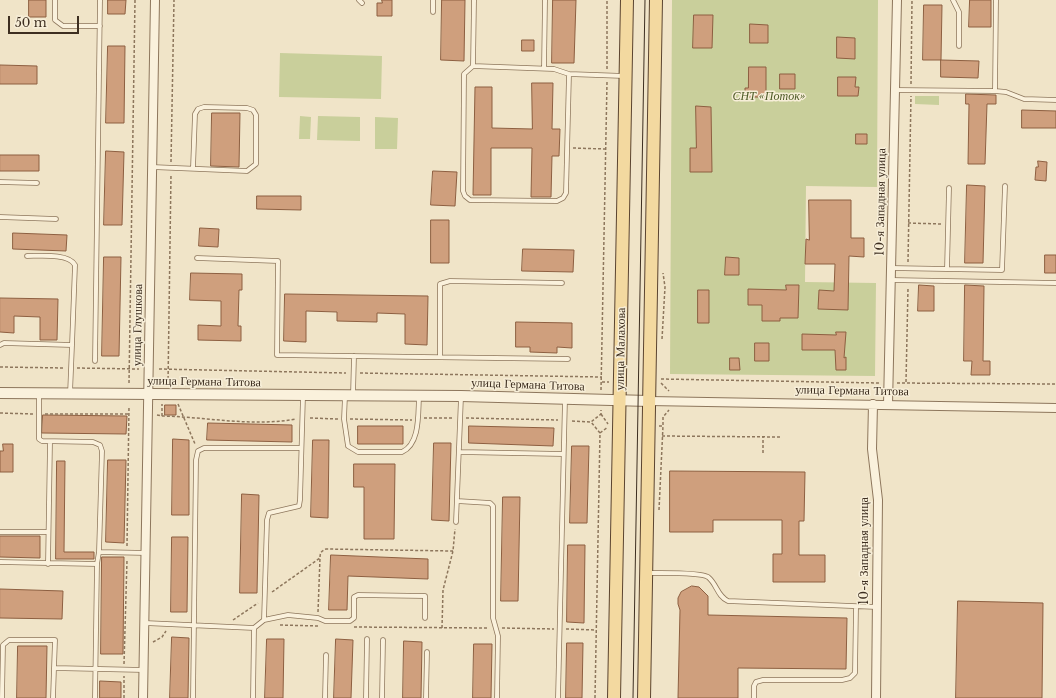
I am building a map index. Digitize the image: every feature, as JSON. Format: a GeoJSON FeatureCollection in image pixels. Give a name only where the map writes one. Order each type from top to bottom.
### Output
{"type":"FeatureCollection","features":[{"type":"Feature","properties":{"kind":"main road","name":"улица Малахова"},"geometry":{"type":"LineString","coordinates":[[614,698],[627,0]]}},
{"type":"Feature","properties":{"kind":"main road"},"geometry":{"type":"LineString","coordinates":[[644,698],[656,0]]}},
{"type":"Feature","properties":{"kind":"street","name":"улица Глушкова"},"geometry":{"type":"LineString","coordinates":[[143,698],[147,553],[154,0]]}},
{"type":"Feature","properties":{"kind":"street","name":"10-я Западная улица"},"geometry":{"type":"LineString","coordinates":[[888,404],[897,0]]}},
{"type":"Feature","properties":{"kind":"street","name":"улица Германа Титова"},"geometry":{"type":"LineString","coordinates":[[0,393],[461,396],[620,401],[888,404],[1056,408]]}},
{"type":"Feature","properties":{"kind":"street","name":"10-я Западная улица"},"geometry":{"type":"LineString","coordinates":[[873,404],[872,449],[878,500],[876,698]]}},
{"type":"Feature","properties":{"kind":"lane"},"geometry":{"type":"LineString","coordinates":[[55,0],[55,20],[63,26],[100,26]]}},
{"type":"Feature","properties":{"kind":"lane"},"geometry":{"type":"LineString","coordinates":[[95,361],[100,0]]}},
{"type":"Feature","properties":{"kind":"lane"},"geometry":{"type":"LineString","coordinates":[[432,12],[433,0]]}},
{"type":"Feature","properties":{"kind":"lane"},"geometry":{"type":"LineString","coordinates":[[473,66],[474,0]]}},
{"type":"Feature","properties":{"kind":"lane"},"geometry":{"type":"LineString","coordinates":[[544,68],[545,0]]}},
{"type":"Feature","properties":{"kind":"lane"},"geometry":{"type":"LineString","coordinates":[[953,0],[959,12],[959,46]]}},
{"type":"Feature","properties":{"kind":"lane"},"geometry":{"type":"LineString","coordinates":[[995,91],[996,0]]}},
{"type":"Feature","properties":{"kind":"lane"},"geometry":{"type":"LineString","coordinates":[[569,74],[566,193],[563,198],[557,201],[470,200],[465,196],[464,74],[473,66],[554,68],[569,74],[626,76]]}},
{"type":"Feature","properties":{"kind":"lane"},"geometry":{"type":"LineString","coordinates":[[895,90],[995,91],[1006,92],[1024,99],[1056,100]]}},
{"type":"Feature","properties":{"kind":"lane"},"geometry":{"type":"LineString","coordinates":[[152,167],[247,171],[253,168],[256,164],[256,115],[254,110],[247,108],[204,107],[198,109],[195,114],[193,168]]}},
{"type":"Feature","properties":{"kind":"lane"},"geometry":{"type":"LineString","coordinates":[[0,182],[37,183]]}},
{"type":"Feature","properties":{"kind":"lane"},"geometry":{"type":"LineString","coordinates":[[891,268],[1002,270],[1005,186]]}},
{"type":"Feature","properties":{"kind":"lane"},"geometry":{"type":"LineString","coordinates":[[947,268],[949,188]]}},
{"type":"Feature","properties":{"kind":"lane"},"geometry":{"type":"LineString","coordinates":[[0,217],[56,219]]}},
{"type":"Feature","properties":{"kind":"lane"},"geometry":{"type":"LineString","coordinates":[[27,256],[67,257],[73,261],[75,265],[70,394]]}},
{"type":"Feature","properties":{"kind":"lane"},"geometry":{"type":"LineString","coordinates":[[197,258],[278,261],[277,355],[568,359]]}},
{"type":"Feature","properties":{"kind":"lane"},"geometry":{"type":"LineString","coordinates":[[891,280],[1056,283]]}},
{"type":"Feature","properties":{"kind":"lane"},"geometry":{"type":"LineString","coordinates":[[440,357],[440,284],[450,281],[562,283]]}},
{"type":"Feature","properties":{"kind":"lane"},"geometry":{"type":"LineString","coordinates":[[0,345],[4,343],[72,345]]}},
{"type":"Feature","properties":{"kind":"lane"},"geometry":{"type":"LineString","coordinates":[[354,356],[354,373],[344,419],[348,446],[358,452],[402,452],[408,450],[412,445],[418,419],[419,396]]}},
{"type":"Feature","properties":{"kind":"lane"},"geometry":{"type":"LineString","coordinates":[[39,394],[39,440],[50,442],[93,442],[100,445],[102,451],[99,552],[97,564],[95,698]]}},
{"type":"Feature","properties":{"kind":"lane"},"geometry":{"type":"LineString","coordinates":[[264,620],[267,520],[269,513],[299,506],[303,396]]}},
{"type":"Feature","properties":{"kind":"lane"},"geometry":{"type":"LineString","coordinates":[[456,522],[460,452],[461,396]]}},
{"type":"Feature","properties":{"kind":"lane"},"geometry":{"type":"LineString","coordinates":[[558,698],[565,399]]}},
{"type":"Feature","properties":{"kind":"lane"},"geometry":{"type":"LineString","coordinates":[[48,564],[50,442]]}},
{"type":"Feature","properties":{"kind":"lane"},"geometry":{"type":"LineString","coordinates":[[193,698],[196,460],[198,452],[204,448],[301,448]]}},
{"type":"Feature","properties":{"kind":"lane"},"geometry":{"type":"LineString","coordinates":[[460,452],[564,454]]}},
{"type":"Feature","properties":{"kind":"lane"},"geometry":{"type":"LineString","coordinates":[[457,501],[484,502],[490,503],[493,506],[493,618],[498,636],[497,698]]}},
{"type":"Feature","properties":{"kind":"lane"},"geometry":{"type":"LineString","coordinates":[[0,532],[48,532]]}},
{"type":"Feature","properties":{"kind":"lane"},"geometry":{"type":"LineString","coordinates":[[99,552],[147,553]]}},
{"type":"Feature","properties":{"kind":"lane"},"geometry":{"type":"LineString","coordinates":[[0,562],[97,564]]}},
{"type":"Feature","properties":{"kind":"lane"},"geometry":{"type":"LineString","coordinates":[[646,573],[704,575],[713,583],[721,598],[728,601],[877,608]]}},
{"type":"Feature","properties":{"kind":"lane"},"geometry":{"type":"LineString","coordinates":[[145,623],[195,624],[254,628],[264,620],[288,615],[318,618],[325,621],[350,621],[354,618],[354,597],[358,595],[425,596],[425,618]]}},
{"type":"Feature","properties":{"kind":"lane"},"geometry":{"type":"LineString","coordinates":[[754,698],[754,686],[756,682],[763,680],[842,680],[850,678],[855,672],[856,607]]}},
{"type":"Feature","properties":{"kind":"lane"},"geometry":{"type":"LineString","coordinates":[[253,698],[254,628]]}},
{"type":"Feature","properties":{"kind":"lane"},"geometry":{"type":"LineString","coordinates":[[366,698],[367,639]]}},
{"type":"Feature","properties":{"kind":"lane"},"geometry":{"type":"LineString","coordinates":[[2,698],[3,645],[9,640],[55,640],[53,698]]}},
{"type":"Feature","properties":{"kind":"lane"},"geometry":{"type":"LineString","coordinates":[[382,698],[383,640]]}},
{"type":"Feature","properties":{"kind":"lane"},"geometry":{"type":"LineString","coordinates":[[426,698],[427,652]]}},
{"type":"Feature","properties":{"kind":"lane"},"geometry":{"type":"LineString","coordinates":[[325,698],[326,655]]}},
{"type":"Feature","properties":{"kind":"lane"},"geometry":{"type":"LineString","coordinates":[[54,668],[144,670]]}},
{"type":"Feature","properties":{"kind":"path"},"geometry":{"type":"LineString","coordinates":[[129,383],[135,0]]}},
{"type":"Feature","properties":{"kind":"path"},"geometry":{"type":"LineString","coordinates":[[168,384],[174,0]]}},
{"type":"Feature","properties":{"kind":"path"},"geometry":{"type":"LineString","coordinates":[[908,268],[912,0]]}},
{"type":"Feature","properties":{"kind":"path"},"geometry":{"type":"LineString","coordinates":[[567,148],[605,149],[601,390]]}},
{"type":"Feature","properties":{"kind":"path"},"geometry":{"type":"LineString","coordinates":[[908,223],[948,224]]}},
{"type":"Feature","properties":{"kind":"path"},"geometry":{"type":"LineString","coordinates":[[906,382],[908,281]]}},
{"type":"Feature","properties":{"kind":"path"},"geometry":{"type":"LineString","coordinates":[[159,369],[602,377]]}},
{"type":"Feature","properties":{"kind":"path"},"geometry":{"type":"LineString","coordinates":[[661,379],[879,383]]}},
{"type":"Feature","properties":{"kind":"path"},"geometry":{"type":"LineString","coordinates":[[602,382],[609,382]]}},
{"type":"Feature","properties":{"kind":"path"},"geometry":{"type":"LineString","coordinates":[[661,383],[669,391]]}},
{"type":"Feature","properties":{"kind":"path"},"geometry":{"type":"LineString","coordinates":[[895,383],[1056,384]]}},
{"type":"Feature","properties":{"kind":"path"},"geometry":{"type":"LineString","coordinates":[[162,416],[162,402],[167,402]]}},
{"type":"Feature","properties":{"kind":"path"},"geometry":{"type":"LineString","coordinates":[[172,402],[177,403],[198,452]]}},
{"type":"Feature","properties":{"kind":"path"},"geometry":{"type":"LineString","coordinates":[[600,433],[609,426],[601,414],[601,408]]}},
{"type":"Feature","properties":{"kind":"path"},"geometry":{"type":"LineString","coordinates":[[659,517],[663,417],[669,410]]}},
{"type":"Feature","properties":{"kind":"path"},"geometry":{"type":"LineString","coordinates":[[0,413],[129,414]]}},
{"type":"Feature","properties":{"kind":"path"},"geometry":{"type":"LineString","coordinates":[[156,414],[162,416],[194,417],[209,421],[280,422],[302,418],[461,418],[591,422],[601,414]]}},
{"type":"Feature","properties":{"kind":"path"},"geometry":{"type":"LineString","coordinates":[[591,422],[600,433],[595,698]]}},
{"type":"Feature","properties":{"kind":"path"},"geometry":{"type":"LineString","coordinates":[[662,436],[781,437]]}},
{"type":"Feature","properties":{"kind":"path"},"geometry":{"type":"LineString","coordinates":[[763,453],[764,437]]}},
{"type":"Feature","properties":{"kind":"path"},"geometry":{"type":"LineString","coordinates":[[442,628],[443,590],[453,551],[456,522]]}},
{"type":"Feature","properties":{"kind":"path"},"geometry":{"type":"LineString","coordinates":[[318,618],[320,553],[326,549],[453,551]]}},
{"type":"Feature","properties":{"kind":"path"},"geometry":{"type":"LineString","coordinates":[[226,626],[320,558]]}},
{"type":"Feature","properties":{"kind":"path"},"geometry":{"type":"LineString","coordinates":[[153,642],[162,637],[165,633],[166,623]]}},
{"type":"Feature","properties":{"kind":"path"},"geometry":{"type":"LineString","coordinates":[[259,624],[322,626]]}},
{"type":"Feature","properties":{"kind":"path"},"geometry":{"type":"LineString","coordinates":[[353,627],[596,630]]}},
{"type":"Feature","properties":{"kind":"green space","name":"СНТ «Поток»"},"geometry":{"type":"Polygon","coordinates":[[[672,0],[878,0],[877,187],[806,186],[805,282],[876,283],[875,376],[670,374],[672,0]]]}},
{"type":"Feature","properties":{"kind":"green space"},"geometry":{"type":"Polygon","coordinates":[[[280,53],[382,56],[381,99],[279,97],[280,53]]]}},
{"type":"Feature","properties":{"kind":"green space"},"geometry":{"type":"Polygon","coordinates":[[[915,96],[939,96],[939,105],[915,104],[915,96]]]}},
{"type":"Feature","properties":{"kind":"green space"},"geometry":{"type":"Polygon","coordinates":[[[300,116],[311,117],[310,139],[299,139],[300,116]]]}},
{"type":"Feature","properties":{"kind":"green space"},"geometry":{"type":"Polygon","coordinates":[[[318,116],[360,117],[360,141],[317,140],[318,116]]]}},
{"type":"Feature","properties":{"kind":"green space"},"geometry":{"type":"Polygon","coordinates":[[[375,117],[398,118],[397,149],[375,149],[375,117]]]}},
{"type":"Feature","properties":{"kind":"building"},"geometry":{"type":"Polygon","coordinates":[[[29,0],[46,0],[46,17],[29,17],[29,0]]]}},
{"type":"Feature","properties":{"kind":"building"},"geometry":{"type":"Polygon","coordinates":[[[108,0],[126,0],[125,14],[108,14],[108,0]]]}},
{"type":"Feature","properties":{"kind":"building"},"geometry":{"type":"Polygon","coordinates":[[[382,0],[392,0],[392,16],[377,16],[377,3],[382,3],[382,0]]]}},
{"type":"Feature","properties":{"kind":"building"},"geometry":{"type":"Polygon","coordinates":[[[442,0],[465,0],[464,61],[441,60],[442,0]]]}},
{"type":"Feature","properties":{"kind":"building"},"geometry":{"type":"Polygon","coordinates":[[[553,0],[576,0],[574,63],[552,63],[553,0]]]}},
{"type":"Feature","properties":{"kind":"building"},"geometry":{"type":"Polygon","coordinates":[[[970,0],[991,0],[991,27],[969,27],[970,0]]]}},
{"type":"Feature","properties":{"kind":"building"},"geometry":{"type":"Polygon","coordinates":[[[924,5],[942,5],[941,60],[923,60],[924,5]]]}},
{"type":"Feature","properties":{"kind":"building"},"geometry":{"type":"Polygon","coordinates":[[[694,15],[713,15],[712,48],[693,48],[694,15]]]}},
{"type":"Feature","properties":{"kind":"building"},"geometry":{"type":"Polygon","coordinates":[[[750,24],[768,25],[768,43],[750,43],[750,24]]]}},
{"type":"Feature","properties":{"kind":"building"},"geometry":{"type":"Polygon","coordinates":[[[837,37],[855,38],[855,59],[837,58],[837,37]]]}},
{"type":"Feature","properties":{"kind":"building"},"geometry":{"type":"Polygon","coordinates":[[[522,40],[534,40],[534,51],[522,51],[522,40]]]}},
{"type":"Feature","properties":{"kind":"building"},"geometry":{"type":"Polygon","coordinates":[[[108,46],[125,46],[124,123],[106,123],[108,46]]]}},
{"type":"Feature","properties":{"kind":"building"},"geometry":{"type":"Polygon","coordinates":[[[941,60],[979,61],[978,78],[941,77],[941,60]]]}},
{"type":"Feature","properties":{"kind":"building"},"geometry":{"type":"Polygon","coordinates":[[[0,65],[37,66],[37,84],[0,84],[0,65]]]}},
{"type":"Feature","properties":{"kind":"building"},"geometry":{"type":"Polygon","coordinates":[[[749,67],[766,67],[766,97],[745,97],[745,88],[748,88],[749,67]]]}},
{"type":"Feature","properties":{"kind":"building"},"geometry":{"type":"Polygon","coordinates":[[[780,74],[795,74],[795,89],[780,89],[780,74]]]}},
{"type":"Feature","properties":{"kind":"building"},"geometry":{"type":"Polygon","coordinates":[[[838,77],[856,77],[855,87],[859,87],[858,96],[838,96],[838,77]]]}},
{"type":"Feature","properties":{"kind":"building"},"geometry":{"type":"Polygon","coordinates":[[[532,83],[553,83],[552,129],[560,129],[559,156],[552,156],[551,197],[531,197],[532,148],[491,148],[491,195],[473,195],[475,87],[492,87],[492,128],[532,129],[532,83]]]}},
{"type":"Feature","properties":{"kind":"building"},"geometry":{"type":"Polygon","coordinates":[[[966,94],[996,95],[996,104],[987,104],[985,164],[968,164],[969,104],[966,104],[966,94]]]}},
{"type":"Feature","properties":{"kind":"building"},"geometry":{"type":"Polygon","coordinates":[[[696,106],[711,107],[712,172],[690,172],[690,148],[696,148],[696,106]]]}},
{"type":"Feature","properties":{"kind":"building"},"geometry":{"type":"Polygon","coordinates":[[[1022,110],[1056,111],[1056,128],[1022,128],[1022,110]]]}},
{"type":"Feature","properties":{"kind":"building"},"geometry":{"type":"Polygon","coordinates":[[[212,113],[240,113],[239,167],[211,166],[212,113]]]}},
{"type":"Feature","properties":{"kind":"building"},"geometry":{"type":"Polygon","coordinates":[[[856,134],[867,134],[867,144],[856,144],[856,134]]]}},
{"type":"Feature","properties":{"kind":"building"},"geometry":{"type":"Polygon","coordinates":[[[106,151],[124,152],[122,225],[104,225],[106,151]]]}},
{"type":"Feature","properties":{"kind":"building"},"geometry":{"type":"Polygon","coordinates":[[[0,155],[39,155],[39,171],[0,171],[0,155]]]}},
{"type":"Feature","properties":{"kind":"building"},"geometry":{"type":"Polygon","coordinates":[[[1038,161],[1047,162],[1046,181],[1035,180],[1038,161]]]}},
{"type":"Feature","properties":{"kind":"building"},"geometry":{"type":"Polygon","coordinates":[[[433,171],[457,172],[455,206],[431,205],[433,171]]]}},
{"type":"Feature","properties":{"kind":"building"},"geometry":{"type":"Polygon","coordinates":[[[967,185],[985,186],[983,263],[965,263],[967,185]]]}},
{"type":"Feature","properties":{"kind":"building"},"geometry":{"type":"Polygon","coordinates":[[[257,196],[301,196],[301,210],[257,209],[257,196]]]}},
{"type":"Feature","properties":{"kind":"building"},"geometry":{"type":"Polygon","coordinates":[[[809,200],[851,200],[851,238],[864,238],[864,257],[849,256],[848,310],[818,309],[819,290],[834,291],[835,264],[805,264],[806,239],[809,240],[809,200]]]}},
{"type":"Feature","properties":{"kind":"building"},"geometry":{"type":"Polygon","coordinates":[[[431,220],[449,220],[449,263],[431,263],[431,220]]]}},
{"type":"Feature","properties":{"kind":"building"},"geometry":{"type":"Polygon","coordinates":[[[200,228],[219,229],[218,247],[199,246],[200,228]]]}},
{"type":"Feature","properties":{"kind":"building"},"geometry":{"type":"Polygon","coordinates":[[[13,233],[67,235],[66,251],[13,249],[13,233]]]}},
{"type":"Feature","properties":{"kind":"building"},"geometry":{"type":"Polygon","coordinates":[[[523,249],[574,250],[573,272],[522,271],[523,249]]]}},
{"type":"Feature","properties":{"kind":"building"},"geometry":{"type":"Polygon","coordinates":[[[1045,255],[1056,255],[1056,273],[1045,273],[1045,255]]]}},
{"type":"Feature","properties":{"kind":"building"},"geometry":{"type":"Polygon","coordinates":[[[104,257],[121,257],[119,356],[102,356],[104,257]]]}},
{"type":"Feature","properties":{"kind":"building"},"geometry":{"type":"Polygon","coordinates":[[[726,257],[739,258],[739,275],[725,275],[726,257]]]}},
{"type":"Feature","properties":{"kind":"building"},"geometry":{"type":"Polygon","coordinates":[[[191,273],[242,274],[242,290],[239,290],[238,326],[241,326],[241,341],[198,340],[198,325],[221,326],[221,301],[190,300],[191,273]]]}},
{"type":"Feature","properties":{"kind":"building"},"geometry":{"type":"Polygon","coordinates":[[[786,285],[799,285],[798,318],[780,318],[780,321],[762,321],[762,305],[748,305],[748,289],[786,290],[786,285]]]}},
{"type":"Feature","properties":{"kind":"building"},"geometry":{"type":"Polygon","coordinates":[[[919,285],[934,286],[934,311],[918,311],[919,285]]]}},
{"type":"Feature","properties":{"kind":"building"},"geometry":{"type":"Polygon","coordinates":[[[965,285],[984,286],[983,361],[990,361],[990,375],[971,375],[972,361],[964,361],[965,285]]]}},
{"type":"Feature","properties":{"kind":"building"},"geometry":{"type":"Polygon","coordinates":[[[698,290],[709,290],[709,323],[698,323],[698,290]]]}},
{"type":"Feature","properties":{"kind":"building"},"geometry":{"type":"Polygon","coordinates":[[[285,294],[428,296],[427,345],[405,344],[405,314],[377,313],[377,322],[337,321],[337,312],[306,311],[306,342],[284,341],[285,294]]]}},
{"type":"Feature","properties":{"kind":"building"},"geometry":{"type":"Polygon","coordinates":[[[0,298],[58,299],[57,340],[40,340],[40,317],[14,316],[14,333],[0,332],[0,298]]]}},
{"type":"Feature","properties":{"kind":"building"},"geometry":{"type":"Polygon","coordinates":[[[516,322],[572,323],[572,348],[557,347],[557,353],[530,352],[530,347],[516,347],[516,322]]]}},
{"type":"Feature","properties":{"kind":"building"},"geometry":{"type":"Polygon","coordinates":[[[836,332],[846,332],[844,358],[846,357],[846,370],[836,370],[835,350],[802,350],[802,334],[836,335],[836,332]]]}},
{"type":"Feature","properties":{"kind":"building"},"geometry":{"type":"Polygon","coordinates":[[[755,343],[769,343],[769,361],[755,361],[755,343]]]}},
{"type":"Feature","properties":{"kind":"building"},"geometry":{"type":"Polygon","coordinates":[[[730,358],[739,358],[740,370],[730,370],[730,358]]]}},
{"type":"Feature","properties":{"kind":"building"},"geometry":{"type":"Polygon","coordinates":[[[165,405],[176,405],[176,415],[165,415],[165,405]]]}},
{"type":"Feature","properties":{"kind":"building"},"geometry":{"type":"Polygon","coordinates":[[[43,415],[127,416],[126,434],[42,433],[43,415]]]}},
{"type":"Feature","properties":{"kind":"building"},"geometry":{"type":"Polygon","coordinates":[[[208,423],[292,425],[292,442],[207,440],[208,423]]]}},
{"type":"Feature","properties":{"kind":"building"},"geometry":{"type":"Polygon","coordinates":[[[358,426],[403,426],[403,444],[358,444],[358,426]]]}},
{"type":"Feature","properties":{"kind":"building"},"geometry":{"type":"Polygon","coordinates":[[[469,426],[554,428],[553,446],[469,443],[469,426]]]}},
{"type":"Feature","properties":{"kind":"building"},"geometry":{"type":"Polygon","coordinates":[[[173,439],[189,440],[189,515],[172,515],[173,439]]]}},
{"type":"Feature","properties":{"kind":"building"},"geometry":{"type":"Polygon","coordinates":[[[313,440],[329,440],[328,518],[311,517],[313,440]]]}},
{"type":"Feature","properties":{"kind":"building"},"geometry":{"type":"Polygon","coordinates":[[[434,443],[451,443],[449,521],[432,520],[434,443]]]}},
{"type":"Feature","properties":{"kind":"building"},"geometry":{"type":"Polygon","coordinates":[[[3,444],[13,444],[13,472],[0,472],[0,451],[3,451],[3,444]]]}},
{"type":"Feature","properties":{"kind":"building"},"geometry":{"type":"Polygon","coordinates":[[[572,446],[589,446],[587,523],[570,523],[572,446]]]}},
{"type":"Feature","properties":{"kind":"building"},"geometry":{"type":"Polygon","coordinates":[[[108,460],[126,460],[124,543],[106,542],[108,460]]]}},
{"type":"Feature","properties":{"kind":"building"},"geometry":{"type":"Polygon","coordinates":[[[57,461],[65,461],[64,552],[94,552],[94,559],[56,559],[57,461]]]}},
{"type":"Feature","properties":{"kind":"building"},"geometry":{"type":"Polygon","coordinates":[[[354,464],[395,464],[394,539],[364,539],[364,487],[354,487],[354,464]]]}},
{"type":"Feature","properties":{"kind":"building"},"geometry":{"type":"Polygon","coordinates":[[[670,471],[805,472],[804,521],[799,521],[799,555],[825,555],[825,582],[773,582],[773,554],[782,554],[782,520],[713,520],[713,532],[670,532],[670,471]]]}},
{"type":"Feature","properties":{"kind":"building"},"geometry":{"type":"Polygon","coordinates":[[[242,494],[259,495],[257,593],[240,593],[242,494]]]}},
{"type":"Feature","properties":{"kind":"building"},"geometry":{"type":"Polygon","coordinates":[[[503,497],[520,497],[518,601],[501,601],[503,497]]]}},
{"type":"Feature","properties":{"kind":"building"},"geometry":{"type":"Polygon","coordinates":[[[0,536],[40,536],[40,558],[0,557],[0,536]]]}},
{"type":"Feature","properties":{"kind":"building"},"geometry":{"type":"Polygon","coordinates":[[[172,537],[188,537],[187,612],[171,612],[172,537]]]}},
{"type":"Feature","properties":{"kind":"building"},"geometry":{"type":"Polygon","coordinates":[[[568,545],[585,545],[584,623],[567,622],[568,545]]]}},
{"type":"Feature","properties":{"kind":"building"},"geometry":{"type":"Polygon","coordinates":[[[331,555],[428,559],[428,579],[348,576],[347,610],[329,610],[331,555]]]}},
{"type":"Feature","properties":{"kind":"building"},"geometry":{"type":"Polygon","coordinates":[[[102,557],[124,557],[123,654],[101,654],[102,557]]]}},
{"type":"Feature","properties":{"kind":"building"},"geometry":{"type":"Polygon","coordinates":[[[692,586],[699,587],[708,596],[708,615],[847,618],[846,669],[738,668],[738,698],[678,698],[680,610],[678,598],[681,592],[692,586]]]}},
{"type":"Feature","properties":{"kind":"building"},"geometry":{"type":"Polygon","coordinates":[[[0,589],[63,591],[62,619],[0,618],[0,589]]]}},
{"type":"Feature","properties":{"kind":"building"},"geometry":{"type":"Polygon","coordinates":[[[958,601],[1043,603],[1042,698],[956,698],[958,601]]]}},
{"type":"Feature","properties":{"kind":"building"},"geometry":{"type":"Polygon","coordinates":[[[172,637],[189,638],[188,698],[170,698],[172,637]]]}},
{"type":"Feature","properties":{"kind":"building"},"geometry":{"type":"Polygon","coordinates":[[[267,639],[284,639],[283,698],[265,698],[267,639]]]}},
{"type":"Feature","properties":{"kind":"building"},"geometry":{"type":"Polygon","coordinates":[[[336,639],[353,640],[351,698],[334,698],[336,639]]]}},
{"type":"Feature","properties":{"kind":"building"},"geometry":{"type":"Polygon","coordinates":[[[404,641],[422,642],[421,698],[403,698],[404,641]]]}},
{"type":"Feature","properties":{"kind":"building"},"geometry":{"type":"Polygon","coordinates":[[[567,643],[583,643],[582,698],[566,698],[567,643]]]}},
{"type":"Feature","properties":{"kind":"building"},"geometry":{"type":"Polygon","coordinates":[[[474,644],[492,644],[491,698],[473,698],[474,644]]]}},
{"type":"Feature","properties":{"kind":"building"},"geometry":{"type":"Polygon","coordinates":[[[18,646],[47,646],[46,698],[17,698],[18,646]]]}},
{"type":"Feature","properties":{"kind":"building"},"geometry":{"type":"Polygon","coordinates":[[[100,681],[121,682],[121,698],[100,698],[100,681]]]}},
{"type":"Feature","properties":{"kind":"tram line"},"geometry":{"type":"LineString","coordinates":[[633,698],[645,0]]}}]}
